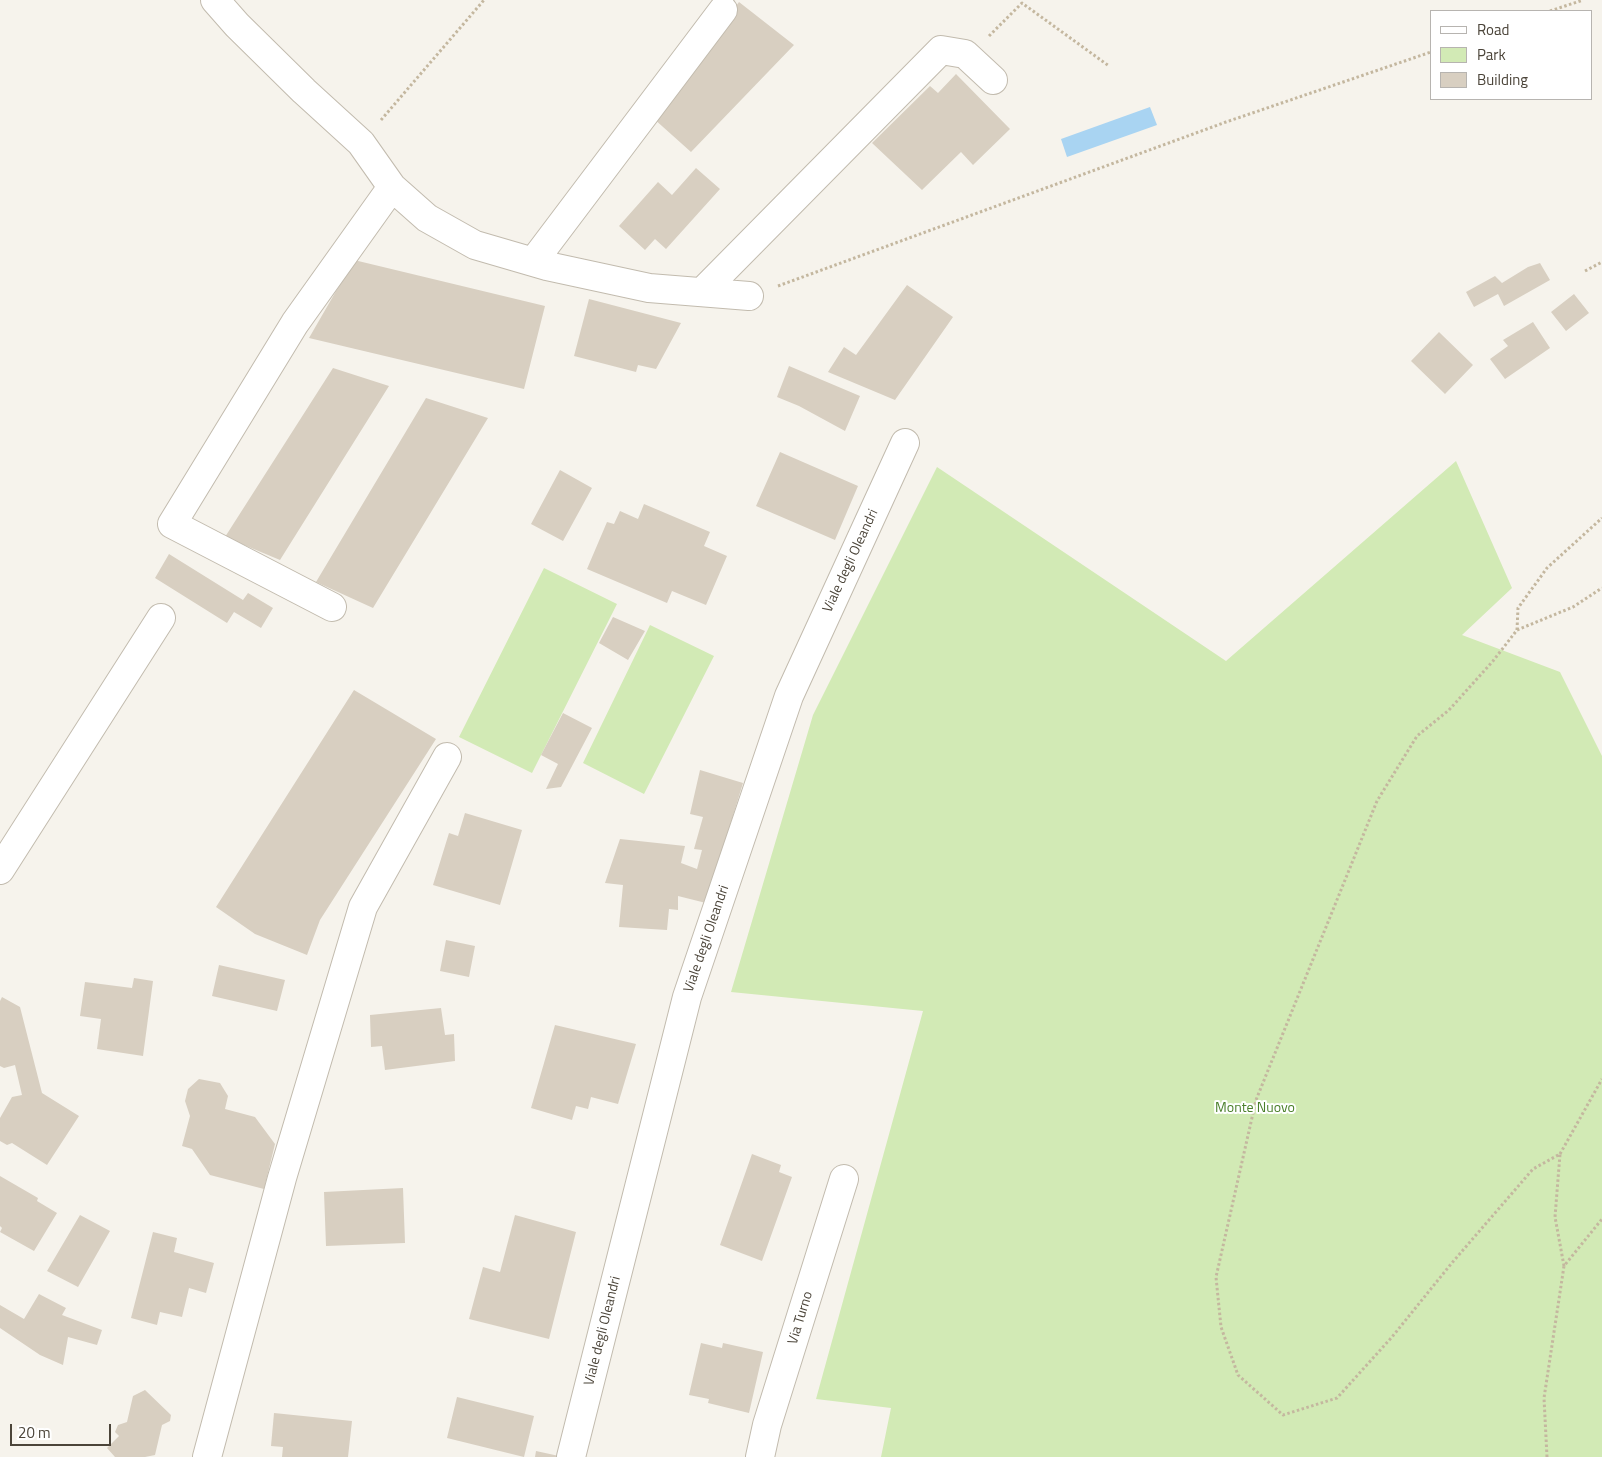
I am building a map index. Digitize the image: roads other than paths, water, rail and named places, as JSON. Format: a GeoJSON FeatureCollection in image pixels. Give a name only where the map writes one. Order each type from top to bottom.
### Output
{"type":"FeatureCollection","features":[{"type":"Feature","properties":{"kind":"street"},"geometry":{"type":"LineString","coordinates":[[215,0],[250,38],[361,143],[392,187],[428,218],[476,245],[533,262],[649,288],[749,296]]}},
{"type":"Feature","properties":{"kind":"street"},"geometry":{"type":"LineString","coordinates":[[533,262],[723,10]]}},
{"type":"Feature","properties":{"kind":"street"},"geometry":{"type":"LineString","coordinates":[[702,292],[941,50],[965,54],[992,80]]}},
{"type":"Feature","properties":{"kind":"street"},"geometry":{"type":"LineString","coordinates":[[332,607],[172,524],[295,323],[392,187]]}},
{"type":"Feature","properties":{"kind":"street","name":"Viale degli Oleandri"},"geometry":{"type":"LineString","coordinates":[[571,1457],[687,997],[789,696],[905,443]]}},
{"type":"Feature","properties":{"kind":"street"},"geometry":{"type":"LineString","coordinates":[[0,870],[162,618]]}},
{"type":"Feature","properties":{"kind":"street"},"geometry":{"type":"LineString","coordinates":[[207,1457],[282,1178],[363,907],[447,757]]}},
{"type":"Feature","properties":{"kind":"street","name":"Via Turno"},"geometry":{"type":"LineString","coordinates":[[760,1457],[767,1425],[844,1179]]}},
{"type":"Feature","properties":{"kind":"water"},"geometry":{"type":"Polygon","coordinates":[[[1150,107],[1157,125],[1067,157],[1061,139],[1150,107]]]}},
{"type":"Feature","properties":{"kind":"park label","name":"Monte Nuovo"},"geometry":{"type":"Point","coordinates":[1255,1109]}}]}
